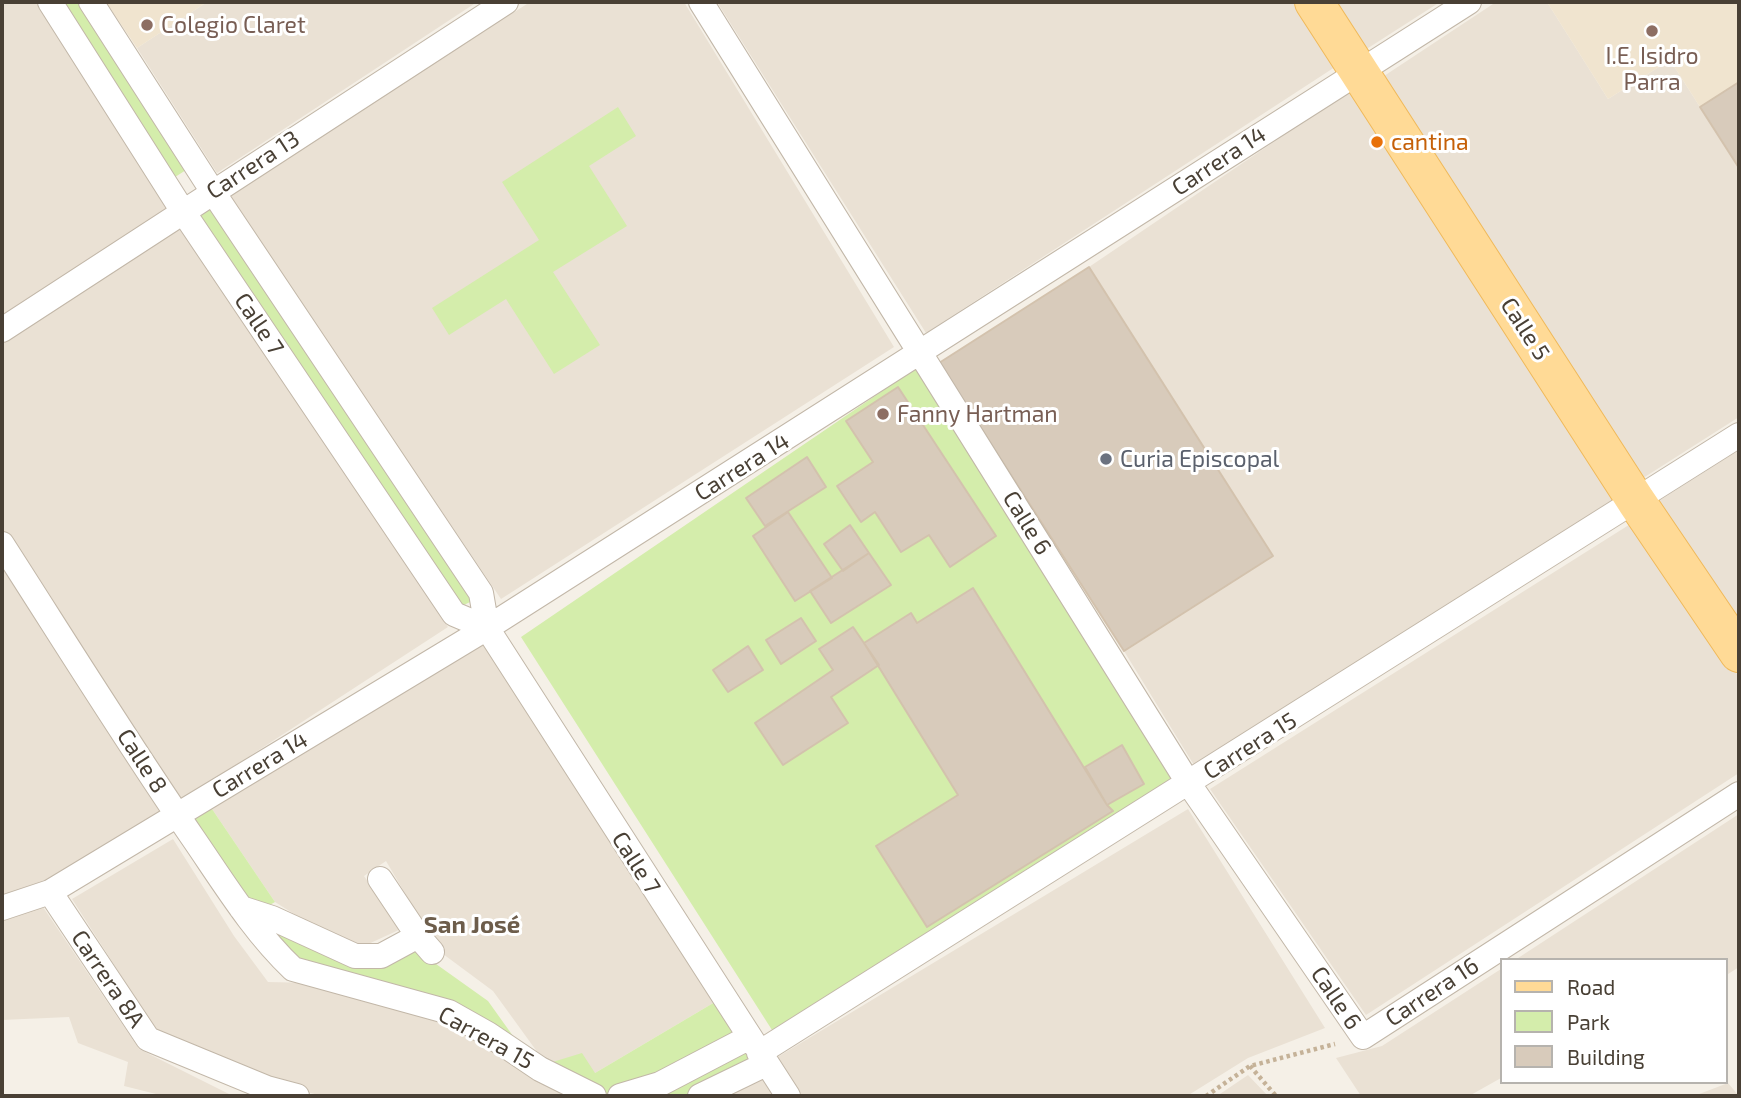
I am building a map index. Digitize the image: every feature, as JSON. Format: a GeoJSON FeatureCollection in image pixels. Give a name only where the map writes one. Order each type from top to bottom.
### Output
{"type":"FeatureCollection","features":[{"type":"Feature","properties":{"kind":"main road","name":"Calle 5"},"geometry":{"type":"LineString","coordinates":[[1314,2],[1636,501],[1739,653]]}},
{"type":"Feature","properties":{"kind":"street","name":"Calle 7"},"geometry":{"type":"LineString","coordinates":[[50,2],[182,210],[454,614],[487,628]]}},
{"type":"Feature","properties":{"kind":"street","name":"Calle 7"},"geometry":{"type":"LineString","coordinates":[[91,2],[213,192],[481,593],[487,628],[788,1096]]}},
{"type":"Feature","properties":{"kind":"street","name":"Carrera 13"},"geometry":{"type":"LineString","coordinates":[[2,330],[182,210],[506,2]]}},
{"type":"Feature","properties":{"kind":"street","name":"Calle 6"},"geometry":{"type":"LineString","coordinates":[[701,2],[1189,784],[1363,1037]]}},
{"type":"Feature","properties":{"kind":"street","name":"Carrera 14"},"geometry":{"type":"LineString","coordinates":[[2,908],[50,892],[487,628],[1469,2]]}},
{"type":"Feature","properties":{"kind":"street","name":"Carrera 15"},"geometry":{"type":"LineString","coordinates":[[620,1096],[758,1052],[1189,784],[1739,435]]}},
{"type":"Feature","properties":{"kind":"street","name":"Calle 8"},"geometry":{"type":"LineString","coordinates":[[2,544],[177,815],[241,908],[277,954],[293,969]]}},
{"type":"Feature","properties":{"kind":"street","name":"Carrera 16"},"geometry":{"type":"LineString","coordinates":[[1363,1037],[1739,794]]}},
{"type":"Feature","properties":{"kind":"street"},"geometry":{"type":"LineString","coordinates":[[241,908],[272,918],[355,956],[381,956],[425,944],[380,879]]}},
{"type":"Feature","properties":{"kind":"street","name":"Carrera 8A"},"geometry":{"type":"LineString","coordinates":[[50,892],[148,1040],[267,1088],[297,1096]]}},
{"type":"Feature","properties":{"kind":"street","name":"Carrera 15"},"geometry":{"type":"LineString","coordinates":[[293,969],[449,1012],[540,1069],[594,1096]]}},
{"type":"Feature","properties":{"kind":"street"},"geometry":{"type":"LineString","coordinates":[[700,1096],[758,1052]]}},
{"type":"Feature","properties":{"kind":"path","name":"Carrera 16"},"geometry":{"type":"LineString","coordinates":[[1206,1096],[1250,1066],[1363,1037]]}},
{"type":"Feature","properties":{"kind":"path"},"geometry":{"type":"LineString","coordinates":[[1250,1066],[1276,1096]]}},
{"type":"Feature","properties":{"kind":"shaded area"},"geometry":{"type":"Polygon","coordinates":[[[2,2],[42,2],[173,207],[2,319],[2,2]]]}},
{"type":"Feature","properties":{"kind":"shaded area","name":"Colegio Claret"},"geometry":{"type":"Polygon","coordinates":[[[106,2],[207,2],[137,48],[106,2]]]}},
{"type":"Feature","properties":{"kind":"shaded area"},"geometry":{"type":"Polygon","coordinates":[[[207,2],[477,2],[217,173],[137,48],[207,2]]]}},
{"type":"Feature","properties":{"kind":"shaded area"},"geometry":{"type":"Polygon","coordinates":[[[530,2],[684,2],[894,347],[501,599],[228,196],[530,2]]]}},
{"type":"Feature","properties":{"kind":"shaded area"},"geometry":{"type":"Polygon","coordinates":[[[717,2],[1293,2],[1335,67],[926,333],[717,2]]]}},
{"type":"Feature","properties":{"kind":"shaded area"},"geometry":{"type":"Polygon","coordinates":[[[1335,2],[1440,2],[1365,50],[1335,2]]]}},
{"type":"Feature","properties":{"kind":"shaded area"},"geometry":{"type":"Polygon","coordinates":[[[1496,2],[1547,2],[1608,99],[1670,60],[1739,168],[1739,417],[1640,480],[1381,78],[1496,2]]]}},
{"type":"Feature","properties":{"kind":"shaded area","name":"I.E. Isidro Parra"},"geometry":{"type":"Polygon","coordinates":[[[1547,2],[1739,2],[1739,82],[1700,107],[1670,60],[1608,99],[1547,2]]]}},
{"type":"Feature","properties":{"kind":"shaded area"},"geometry":{"type":"Polygon","coordinates":[[[1355,87],[1621,496],[1197,770],[1124,651],[1273,556],[1089,267],[1355,87]]]}},
{"type":"Feature","properties":{"kind":"shaded area"},"geometry":{"type":"Polygon","coordinates":[[[179,226],[448,627],[179,802],[2,529],[2,342],[179,226]]]}},
{"type":"Feature","properties":{"kind":"shaded area"},"geometry":{"type":"Polygon","coordinates":[[[1739,450],[1739,630],[1654,504],[1739,450]]]}},
{"type":"Feature","properties":{"kind":"shaded area"},"geometry":{"type":"Polygon","coordinates":[[[1632,523],[1739,677],[1739,773],[1366,1015],[1210,789],[1632,523]]]}},
{"type":"Feature","properties":{"kind":"shaded area"},"geometry":{"type":"Polygon","coordinates":[[[2,563],[163,812],[46,883],[2,898],[2,563]]]}},
{"type":"Feature","properties":{"kind":"shaded area"},"geometry":{"type":"Polygon","coordinates":[[[485,640],[715,1002],[595,1073],[546,1064],[493,991],[439,951],[386,861],[364,876],[401,929],[353,951],[275,902],[210,806],[485,640]]]}},
{"type":"Feature","properties":{"kind":"shaded area"},"geometry":{"type":"Polygon","coordinates":[[[1188,809],[1325,1028],[1248,1058],[1187,1096],[802,1096],[776,1058],[1188,809]]]}},
{"type":"Feature","properties":{"kind":"shaded area"},"geometry":{"type":"Polygon","coordinates":[[[1739,814],[1739,967],[1727,975],[1727,958],[1518,958],[1739,814]]]}},
{"type":"Feature","properties":{"kind":"shaded area"},"geometry":{"type":"Polygon","coordinates":[[[173,839],[234,936],[268,982],[313,983],[443,1020],[541,1075],[563,1096],[322,1096],[284,1086],[156,1030],[72,899],[173,839]]]}},
{"type":"Feature","properties":{"kind":"shaded area"},"geometry":{"type":"Polygon","coordinates":[[[43,907],[139,1049],[233,1096],[164,1096],[124,1086],[128,1062],[78,1043],[69,1017],[2,1020],[2,921],[43,907]]]}},
{"type":"Feature","properties":{"kind":"shaded area"},"geometry":{"type":"Polygon","coordinates":[[[1500,970],[1500,1079],[1469,1096],[1361,1096],[1336,1058],[1382,1046],[1500,970]]]}},
{"type":"Feature","properties":{"kind":"shaded area"},"geometry":{"type":"Polygon","coordinates":[[[763,1074],[779,1096],[719,1096],[763,1074]]]}},
{"type":"Feature","properties":{"kind":"shaded area"},"geometry":{"type":"Polygon","coordinates":[[[1248,1075],[1268,1096],[1217,1096],[1248,1075]]]}},
{"type":"Feature","properties":{"kind":"shaded area"},"geometry":{"type":"Polygon","coordinates":[[[1727,1084],[1739,1096],[1694,1096],[1727,1084]]]}},
{"type":"Feature","properties":{"kind":"green space"},"geometry":{"type":"Polygon","coordinates":[[[60,2],[80,2],[186,170],[172,179],[60,2]]]}},
{"type":"Feature","properties":{"kind":"green space"},"geometry":{"type":"Polygon","coordinates":[[[618,107],[636,136],[589,166],[627,226],[553,272],[600,345],[554,374],[506,299],[449,335],[432,308],[539,240],[502,182],[618,107]]]}},
{"type":"Feature","properties":{"kind":"green space"},"geometry":{"type":"Polygon","coordinates":[[[213,207],[472,601],[460,607],[199,217],[213,207]]]}},
{"type":"Feature","properties":{"kind":"green space"},"geometry":{"type":"Polygon","coordinates":[[[919,366],[1176,780],[772,1030],[521,637],[919,366]]]}},
{"type":"Feature","properties":{"kind":"green space"},"geometry":{"type":"Polygon","coordinates":[[[210,806],[275,902],[252,915],[186,818],[210,806]]]}},
{"type":"Feature","properties":{"kind":"green space"},"geometry":{"type":"Polygon","coordinates":[[[278,920],[353,968],[416,941],[429,959],[488,1001],[528,1057],[487,1030],[294,965],[256,925],[278,920]]]}},
{"type":"Feature","properties":{"kind":"green space"},"geometry":{"type":"Polygon","coordinates":[[[715,1002],[737,1036],[660,1078],[605,1094],[546,1064],[582,1053],[595,1073],[715,1002]]]}},
{"type":"Feature","properties":{"kind":"green space"},"geometry":{"type":"Polygon","coordinates":[[[748,1044],[758,1062],[686,1096],[643,1096],[748,1044]]]}},
{"type":"Feature","properties":{"kind":"building"},"geometry":{"type":"Polygon","coordinates":[[[1739,82],[1739,168],[1700,107],[1739,82]]]}},
{"type":"Feature","properties":{"kind":"building","name":"Curia Episcopal"},"geometry":{"type":"Polygon","coordinates":[[[1089,267],[1273,556],[1124,651],[939,363],[1089,267]]]}},
{"type":"Feature","properties":{"kind":"building"},"geometry":{"type":"Polygon","coordinates":[[[898,387],[996,536],[950,567],[929,535],[901,552],[875,512],[861,522],[837,486],[873,462],[846,421],[898,387]]]}},
{"type":"Feature","properties":{"kind":"building"},"geometry":{"type":"Polygon","coordinates":[[[807,457],[826,487],[765,526],[746,498],[807,457]]]}},
{"type":"Feature","properties":{"kind":"building"},"geometry":{"type":"Polygon","coordinates":[[[788,512],[832,578],[795,601],[753,536],[788,512]]]}},
{"type":"Feature","properties":{"kind":"building"},"geometry":{"type":"Polygon","coordinates":[[[850,525],[869,553],[843,571],[824,544],[850,525]]]}},
{"type":"Feature","properties":{"kind":"building"},"geometry":{"type":"Polygon","coordinates":[[[869,553],[891,585],[831,623],[810,591],[869,553]]]}},
{"type":"Feature","properties":{"kind":"building"},"geometry":{"type":"Polygon","coordinates":[[[973,588],[1113,811],[927,927],[876,846],[958,795],[864,643],[911,613],[917,623],[973,588]]]}},
{"type":"Feature","properties":{"kind":"building"},"geometry":{"type":"Polygon","coordinates":[[[801,618],[816,641],[781,664],[766,640],[801,618]]]}},
{"type":"Feature","properties":{"kind":"building"},"geometry":{"type":"Polygon","coordinates":[[[853,627],[879,665],[831,697],[848,723],[783,765],[755,723],[833,670],[819,649],[853,627]]]}},
{"type":"Feature","properties":{"kind":"building"},"geometry":{"type":"Polygon","coordinates":[[[748,646],[763,670],[728,692],[713,670],[748,646]]]}},
{"type":"Feature","properties":{"kind":"building"},"geometry":{"type":"Polygon","coordinates":[[[1122,745],[1144,784],[1107,805],[1085,767],[1122,745]]]}},
{"type":"Feature","properties":{"kind":"place","name":"Colegio Claret"},"geometry":{"type":"Point","coordinates":[147,25]}},
{"type":"Feature","properties":{"kind":"place","name":"I.E. Isidro Parra"},"geometry":{"type":"Point","coordinates":[1652,31]}},
{"type":"Feature","properties":{"kind":"place","name":"cantina"},"geometry":{"type":"Point","coordinates":[1377,142]}},
{"type":"Feature","properties":{"kind":"place","name":"Fanny Hartman"},"geometry":{"type":"Point","coordinates":[883,414]}},
{"type":"Feature","properties":{"kind":"place","name":"Curia Episcopal"},"geometry":{"type":"Point","coordinates":[1106,459]}},
{"type":"Feature","properties":{"kind":"district","name":"San José"},"geometry":{"type":"Point","coordinates":[472,925]}}]}
